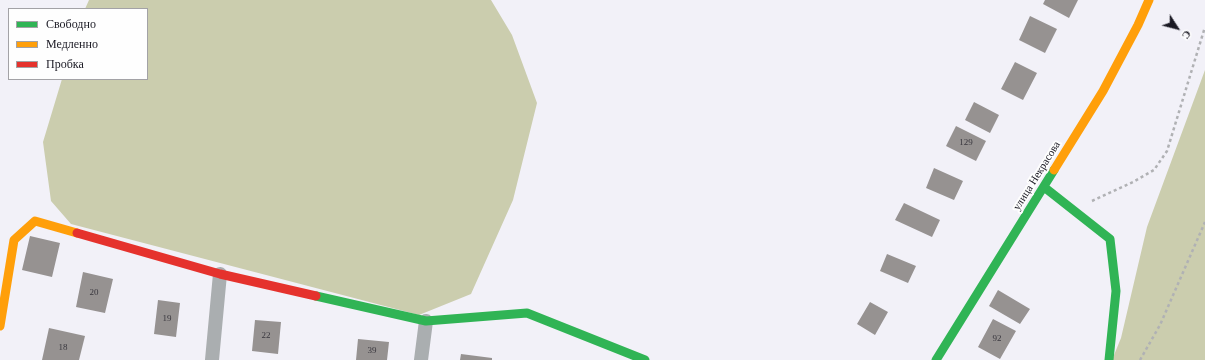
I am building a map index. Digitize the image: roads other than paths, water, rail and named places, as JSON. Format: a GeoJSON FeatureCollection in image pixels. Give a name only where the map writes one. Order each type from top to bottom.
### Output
{"type":"FeatureCollection","features":[{"type":"Feature","properties":{"kind":"street","name":"улица Некрасова"},"geometry":{"type":"LineString","coordinates":[[936,360],[1103,91],[1138,25],[1149,0]]}},
{"type":"Feature","properties":{"kind":"street"},"geometry":{"type":"LineString","coordinates":[[1044,187],[1110,239],[1116,291],[1110,360]]}},
{"type":"Feature","properties":{"kind":"street"},"geometry":{"type":"LineString","coordinates":[[0,326],[14,240],[35,221],[220,274],[426,321],[526,313],[645,360]]}},
{"type":"Feature","properties":{"kind":"street"},"geometry":{"type":"LineString","coordinates":[[212,360],[220,274]]}},
{"type":"Feature","properties":{"kind":"street"},"geometry":{"type":"LineString","coordinates":[[421,360],[426,321]]}}]}
